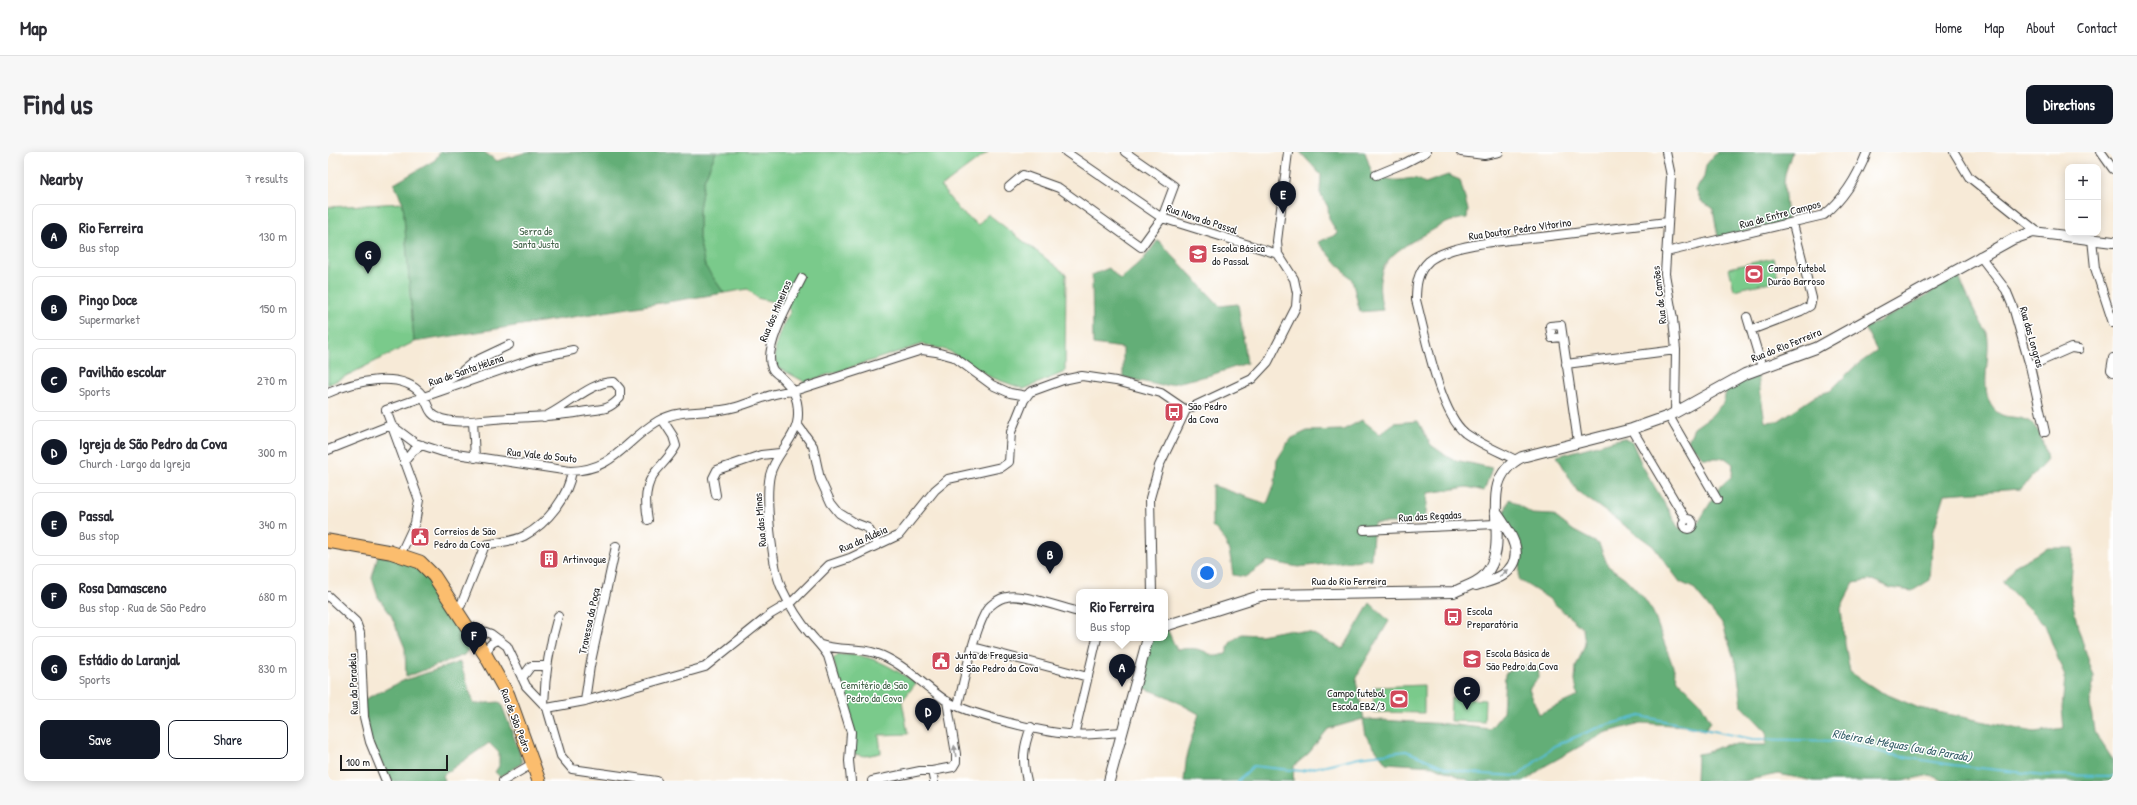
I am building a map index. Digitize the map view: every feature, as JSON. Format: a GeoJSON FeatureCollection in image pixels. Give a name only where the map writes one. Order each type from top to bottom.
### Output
{"type":"FeatureCollection","features":[{"type":"Feature","properties":{"kind":"main road","name":"Rua de São Pedro"},"geometry":{"type":"LineString","coordinates":[[328,541],[400,555],[420,562],[434,576],[486,656],[508,695],[539,781]]}},
{"type":"Feature","properties":{"kind":"street","name":"Rua Nova do Passal"},"geometry":{"type":"LineString","coordinates":[[1066,152],[1162,218],[1278,254]]}},
{"type":"Feature","properties":{"kind":"street"},"geometry":{"type":"LineString","coordinates":[[1009,187],[1023,175],[1059,188],[1141,246],[1162,218],[1174,186],[1125,152]]}},
{"type":"Feature","properties":{"kind":"street"},"geometry":{"type":"LineString","coordinates":[[1152,589],[1150,498],[1159,466],[1186,410],[1252,379],[1268,362],[1296,307],[1297,293],[1294,279],[1278,254],[1277,241],[1287,155],[1293,152]]}},
{"type":"Feature","properties":{"kind":"street"},"geometry":{"type":"LineString","coordinates":[[1376,174],[1405,163],[1426,152]]}},
{"type":"Feature","properties":{"kind":"street"},"geometry":{"type":"LineString","coordinates":[[1461,152],[1484,155],[1500,152]]}},
{"type":"Feature","properties":{"kind":"street","name":"Rua de Camões"},"geometry":{"type":"LineString","coordinates":[[1666,152],[1671,176],[1665,274],[1674,319],[1676,350],[1672,414]]}},
{"type":"Feature","properties":{"kind":"street","name":"Rua de Entre Campos"},"geometry":{"type":"LineString","coordinates":[[1666,252],[1793,224],[1824,215],[1833,208],[1849,187],[1867,152]]}},
{"type":"Feature","properties":{"kind":"street"},"geometry":{"type":"LineString","coordinates":[[1954,152],[1969,177],[2039,233]]}},
{"type":"Feature","properties":{"kind":"street"},"geometry":{"type":"LineString","coordinates":[[2101,152],[2113,169]]}},
{"type":"Feature","properties":{"kind":"street","name":"Rua Doutor Pedro Vitorino"},"geometry":{"type":"LineString","coordinates":[[1516,460],[1465,433],[1452,417],[1440,389],[1416,300],[1416,285],[1420,273],[1429,262],[1438,255],[1495,242],[1667,222]]}},
{"type":"Feature","properties":{"kind":"street"},"geometry":{"type":"LineString","coordinates":[[1751,330],[1801,311],[1810,306],[1812,298],[1793,224]]}},
{"type":"Feature","properties":{"kind":"street","name":"Rua do Rio Ferreira"},"geometry":{"type":"LineString","coordinates":[[1168,625],[1263,595],[1454,592],[1473,583],[1484,575],[1494,557],[1497,541],[1495,512],[1497,487],[1502,474],[1510,463],[1578,442],[1632,429],[1672,414],[1718,387],[1762,368],[1816,348],[2013,239],[2033,232],[2113,242]]}},
{"type":"Feature","properties":{"kind":"street"},"geometry":{"type":"LineString","coordinates":[[2092,239],[2095,268],[2113,323]]}},
{"type":"Feature","properties":{"kind":"street","name":"Rua das Longras"},"geometry":{"type":"LineString","coordinates":[[1980,256],[2006,290],[2030,366],[2045,432]]}},
{"type":"Feature","properties":{"kind":"street","name":"Rua dos Mineiros"},"geometry":{"type":"LineString","coordinates":[[794,391],[772,369],[769,358],[775,335],[802,278]]}},
{"type":"Feature","properties":{"kind":"street"},"geometry":{"type":"LineString","coordinates":[[1747,317],[1762,368]]}},
{"type":"Feature","properties":{"kind":"street"},"geometry":{"type":"LineString","coordinates":[[1562,337],[1578,442]]}},
{"type":"Feature","properties":{"kind":"street"},"geometry":{"type":"LineString","coordinates":[[433,393],[439,385],[456,376],[473,362],[509,345]]}},
{"type":"Feature","properties":{"kind":"street"},"geometry":{"type":"LineString","coordinates":[[2030,366],[2071,348],[2079,349]]}},
{"type":"Feature","properties":{"kind":"street","name":"Rua de Santa Helena"},"geometry":{"type":"LineString","coordinates":[[328,393],[345,385],[382,379],[408,384],[416,388],[423,396],[536,358],[573,350]]}},
{"type":"Feature","properties":{"kind":"street","name":"Rua Vale do Souto"},"geometry":{"type":"LineString","coordinates":[[391,425],[415,443],[443,452],[475,458],[572,471],[594,467],[613,458],[646,430],[662,419],[683,412],[736,408],[780,392],[794,391],[922,350],[954,357],[992,385],[1010,393],[1027,396]]}},
{"type":"Feature","properties":{"kind":"street"},"geometry":{"type":"LineString","coordinates":[[1566,364],[1676,350]]}},
{"type":"Feature","properties":{"kind":"street"},"geometry":{"type":"LineString","coordinates":[[2113,358],[2111,370],[2113,372]]}},
{"type":"Feature","properties":{"kind":"street"},"geometry":{"type":"LineString","coordinates":[[1027,396],[1030,392],[1063,380],[1082,376],[1116,380],[1161,393],[1186,410]]}},
{"type":"Feature","properties":{"kind":"street"},"geometry":{"type":"LineString","coordinates":[[400,555],[415,523],[419,500],[386,410],[423,396],[427,407],[433,415],[451,421],[544,417],[574,414],[605,408],[615,404],[620,398],[620,389],[614,382],[608,381],[596,384],[566,406],[544,417]]}},
{"type":"Feature","properties":{"kind":"street"},"geometry":{"type":"LineString","coordinates":[[794,391],[798,413],[797,424],[813,446],[820,479],[831,503],[839,513],[855,523],[868,528],[878,545]]}},
{"type":"Feature","properties":{"kind":"street","name":"Rua da Aldeia"},"geometry":{"type":"LineString","coordinates":[[546,707],[585,700],[705,667],[771,614],[790,603],[829,565],[899,535],[935,490],[948,478],[1002,467],[1009,462],[1011,432],[1027,396]]}},
{"type":"Feature","properties":{"kind":"street"},"geometry":{"type":"LineString","coordinates":[[1672,414],[1717,499]]}},
{"type":"Feature","properties":{"kind":"street"},"geometry":{"type":"LineString","coordinates":[[648,520],[646,506],[649,481],[655,471],[671,454],[676,446],[673,436],[662,419]]}},
{"type":"Feature","properties":{"kind":"street"},"geometry":{"type":"LineString","coordinates":[[473,421],[475,458]]}},
{"type":"Feature","properties":{"kind":"street","name":"Rua das Minas"},"geometry":{"type":"LineString","coordinates":[[797,424],[770,474],[768,493],[777,572],[781,588],[790,603],[810,635],[821,645],[828,656],[851,732],[849,761],[851,781]]}},
{"type":"Feature","properties":{"kind":"street"},"geometry":{"type":"LineString","coordinates":[[328,450],[391,425]]}},
{"type":"Feature","properties":{"kind":"street"},"geometry":{"type":"LineString","coordinates":[[1632,429],[1686,520]]}},
{"type":"Feature","properties":{"kind":"street"},"geometry":{"type":"LineString","coordinates":[[404,462],[413,451],[422,445]]}},
{"type":"Feature","properties":{"kind":"street"},"geometry":{"type":"LineString","coordinates":[[716,494],[713,478],[718,470],[762,455],[780,453]]}},
{"type":"Feature","properties":{"kind":"street"},"geometry":{"type":"LineString","coordinates":[[456,610],[461,605],[485,545],[523,536],[540,525],[561,500],[570,483],[572,471]]}},
{"type":"Feature","properties":{"kind":"street"},"geometry":{"type":"LineString","coordinates":[[1454,592],[1468,589],[1503,575],[1511,567],[1516,555],[1516,546],[1510,533],[1495,512]]}},
{"type":"Feature","properties":{"kind":"street","name":"Rua das Regadas"},"geometry":{"type":"LineString","coordinates":[[1364,530],[1496,524]]}},
{"type":"Feature","properties":{"kind":"street"},"geometry":{"type":"LineString","coordinates":[[1497,541],[1504,537],[1508,537],[1516,546]]}},
{"type":"Feature","properties":{"kind":"street","name":"Travessa da Poça"},"geometry":{"type":"LineString","coordinates":[[585,700],[590,666],[616,546]]}},
{"type":"Feature","properties":{"kind":"street","name":"Rua da Paradela"},"geometry":{"type":"LineString","coordinates":[[328,596],[356,622],[360,633],[364,717],[370,742],[386,781]]}},
{"type":"Feature","properties":{"kind":"street"},"geometry":{"type":"LineString","coordinates":[[958,705],[973,647],[985,612],[993,604],[1006,597],[1019,597],[1076,611]]}},
{"type":"Feature","properties":{"kind":"street"},"geometry":{"type":"LineString","coordinates":[[558,616],[550,642],[546,666],[546,707],[561,756],[572,770],[657,781]]}},
{"type":"Feature","properties":{"kind":"street","name":"Rua do Rio Ferreira"},"geometry":{"type":"LineString","coordinates":[[1168,622],[1176,622]]}},
{"type":"Feature","properties":{"kind":"street"},"geometry":{"type":"LineString","coordinates":[[465,624],[491,634],[507,646],[526,686],[546,707]]}},
{"type":"Feature","properties":{"kind":"street"},"geometry":{"type":"LineString","coordinates":[[486,656],[492,642],[500,640]]}},
{"type":"Feature","properties":{"kind":"street"},"geometry":{"type":"LineString","coordinates":[[1074,735],[1096,641]]}},
{"type":"Feature","properties":{"kind":"street"},"geometry":{"type":"LineString","coordinates":[[1109,781],[1145,641]]}},
{"type":"Feature","properties":{"kind":"street"},"geometry":{"type":"LineString","coordinates":[[821,645],[832,649],[853,648],[876,653],[898,665],[947,701],[1030,727],[1074,735],[1122,732]]}},
{"type":"Feature","properties":{"kind":"street"},"geometry":{"type":"LineString","coordinates":[[973,647],[1088,677]]}},
{"type":"Feature","properties":{"kind":"street"},"geometry":{"type":"LineString","coordinates":[[522,678],[531,666],[546,666]]}},
{"type":"Feature","properties":{"kind":"street"},"geometry":{"type":"LineString","coordinates":[[872,781],[920,771],[932,771],[953,767],[956,762],[947,701]]}},
{"type":"Feature","properties":{"kind":"street"},"geometry":{"type":"LineString","coordinates":[[1027,781],[1022,761],[1030,727]]}},
{"type":"Feature","properties":{"kind":"street"},"geometry":{"type":"LineString","coordinates":[[503,781],[532,764]]}},
{"type":"Feature","properties":{"kind":"street"},"geometry":{"type":"LineString","coordinates":[[932,771],[934,781]]}},
{"type":"Feature","properties":{"kind":"green space","name":"Serra de Santa Justa"},"geometry":{"type":"Polygon","coordinates":[[[440,152],[484,152],[497,161],[527,152],[716,152],[704,180],[699,209],[699,239],[705,266],[724,293],[414,342],[403,203],[394,184],[435,160],[440,152]]]}},
{"type":"Feature","properties":{"kind":"green space"},"geometry":{"type":"Polygon","coordinates":[[[716,152],[988,152],[941,187],[959,210],[978,225],[988,214],[1066,274],[1065,372],[1024,389],[990,377],[949,351],[923,344],[805,382],[777,367],[775,360],[776,345],[781,330],[791,311],[783,304],[757,298],[748,289],[724,293],[705,266],[699,239],[699,209],[704,180],[716,152]]]}},
{"type":"Feature","properties":{"kind":"green space"},"geometry":{"type":"Polygon","coordinates":[[[1300,152],[1365,152],[1372,173],[1394,180],[1413,178],[1425,183],[1448,175],[1460,180],[1468,210],[1467,218],[1455,220],[1440,226],[1411,242],[1392,256],[1382,272],[1380,283],[1380,295],[1383,310],[1360,312],[1352,280],[1318,242],[1338,234],[1329,219],[1328,207],[1320,193],[1321,175],[1300,152]]]}},
{"type":"Feature","properties":{"kind":"green space"},"geometry":{"type":"Polygon","coordinates":[[[1717,152],[1792,152],[1785,174],[1784,183],[1787,222],[1718,237],[1713,209],[1701,201],[1696,190],[1704,177],[1706,165],[1717,152]]]}},
{"type":"Feature","properties":{"kind":"green space"},"geometry":{"type":"Polygon","coordinates":[[[403,203],[414,342],[328,385],[328,207],[403,203]]]}},
{"type":"Feature","properties":{"kind":"green space"},"geometry":{"type":"Polygon","coordinates":[[[1158,240],[1220,306],[1238,304],[1247,363],[1211,375],[1162,386],[1123,377],[1123,348],[1093,344],[1092,275],[1109,268],[1120,280],[1142,261],[1158,240]]]}},
{"type":"Feature","properties":{"kind":"green space","name":"Campo futebol Durão Barroso"},"geometry":{"type":"Polygon","coordinates":[[[1773,258],[1779,280],[1734,290],[1729,268],[1773,258]]]}},
{"type":"Feature","properties":{"kind":"green space"},"geometry":{"type":"Polygon","coordinates":[[[1958,275],[1980,322],[1987,333],[1988,351],[1986,391],[1989,400],[1993,408],[2000,414],[2024,419],[2038,430],[2047,460],[2021,489],[1945,494],[1933,533],[1930,580],[1912,591],[1891,588],[1872,580],[1854,583],[1841,608],[1844,638],[1850,672],[1879,691],[1919,708],[2034,732],[2064,728],[2062,709],[2065,677],[2045,625],[2003,583],[2016,565],[2048,548],[2074,548],[2070,591],[2078,628],[2094,677],[2090,703],[2094,731],[2113,760],[2113,781],[1943,781],[1930,775],[1902,781],[1814,781],[1778,774],[1744,781],[1696,781],[1697,754],[1705,753],[1724,745],[1766,745],[1767,732],[1742,706],[1737,668],[1723,625],[1693,588],[1680,582],[1653,546],[1577,491],[1557,456],[1623,438],[1632,442],[1642,465],[1678,527],[1684,530],[1698,523],[1720,487],[1732,476],[1733,464],[1725,458],[1703,458],[1688,441],[1694,428],[1711,416],[1723,403],[1727,388],[1758,376],[1765,422],[1778,421],[1817,395],[1830,391],[1854,367],[1877,351],[1865,328],[1909,306],[1958,275]]]}},
{"type":"Feature","properties":{"kind":"green space"},"geometry":{"type":"Polygon","coordinates":[[[1362,420],[1380,434],[1394,423],[1418,421],[1431,445],[1451,459],[1492,468],[1484,491],[1467,487],[1428,493],[1425,523],[1374,523],[1371,559],[1298,567],[1268,561],[1245,577],[1233,575],[1228,548],[1222,537],[1212,526],[1212,485],[1267,504],[1275,483],[1277,460],[1290,439],[1307,431],[1343,430],[1362,420]]]}},
{"type":"Feature","properties":{"kind":"green space"},"geometry":{"type":"Polygon","coordinates":[[[1509,499],[1532,514],[1553,515],[1574,531],[1599,544],[1608,566],[1625,578],[1643,597],[1653,612],[1678,680],[1700,702],[1711,722],[1704,730],[1686,726],[1641,723],[1604,733],[1545,766],[1525,781],[1470,781],[1433,766],[1386,763],[1366,736],[1363,719],[1328,729],[1309,753],[1294,766],[1293,781],[1184,781],[1187,753],[1199,714],[1168,697],[1139,686],[1150,641],[1168,641],[1168,631],[1177,650],[1196,649],[1213,656],[1226,654],[1230,643],[1241,634],[1260,635],[1287,630],[1311,633],[1343,649],[1370,603],[1389,621],[1360,670],[1356,681],[1364,719],[1446,724],[1490,729],[1503,713],[1505,674],[1521,666],[1534,666],[1539,668],[1538,678],[1529,689],[1539,714],[1578,696],[1575,681],[1576,667],[1585,644],[1583,629],[1548,598],[1519,580],[1520,558],[1502,521],[1509,499]]]}},
{"type":"Feature","properties":{"kind":"green space"},"geometry":{"type":"Polygon","coordinates":[[[378,555],[404,560],[424,573],[472,645],[464,655],[406,677],[405,648],[391,615],[378,597],[372,578],[378,555]]]}},
{"type":"Feature","properties":{"kind":"green space","name":"Cemitério de São Pedro da Cova"},"geometry":{"type":"Polygon","coordinates":[[[838,655],[871,658],[888,666],[916,683],[902,701],[908,734],[879,735],[881,753],[865,756],[854,754],[855,735],[833,659],[838,655]]]}},
{"type":"Feature","properties":{"kind":"green space"},"geometry":{"type":"Polygon","coordinates":[[[460,662],[474,704],[499,702],[502,706],[519,750],[522,763],[500,777],[495,772],[499,766],[499,753],[489,743],[443,775],[445,781],[426,781],[424,779],[422,781],[391,781],[370,742],[363,700],[405,680],[460,662]]]}},
{"type":"Feature","properties":{"kind":"green space","name":"Campo futebol Escola EB2/3"},"geometry":{"type":"Polygon","coordinates":[[[1424,685],[1424,713],[1373,712],[1374,687],[1424,685]]]}},
{"type":"Feature","properties":{"kind":"green space"},"geometry":{"type":"Polygon","coordinates":[[[1451,698],[1485,700],[1484,722],[1450,721],[1451,698]]]}},
{"type":"Feature","properties":{"kind":"waterway","name":"Ribeira de Méguas (ou da Parada)"},"geometry":{"type":"LineString","coordinates":[[1238,781],[1253,766],[1301,771],[1359,757],[1406,751],[1449,769],[1482,774],[1518,776],[1554,746],[1597,728],[1640,716],[1752,739],[1840,741],[1892,755],[1953,765],[2044,775],[2113,776]]}},
{"type":"Feature","properties":{"kind":"place","name":"Passal"},"geometry":{"type":"Point","coordinates":[1283,214]}},
{"type":"Feature","properties":{"kind":"place","name":"Escola Básica do Passal"},"geometry":{"type":"Point","coordinates":[1198,254]}},
{"type":"Feature","properties":{"kind":"place","name":"Estádio do Laranjal"},"geometry":{"type":"Point","coordinates":[368,274]}},
{"type":"Feature","properties":{"kind":"place","name":"Campo futebol Durão Barroso"},"geometry":{"type":"Point","coordinates":[1754,274]}},
{"type":"Feature","properties":{"kind":"place","name":"São Pedro da Cova"},"geometry":{"type":"Point","coordinates":[1174,412]}},
{"type":"Feature","properties":{"kind":"place","name":"Correios de São Pedro da Cova"},"geometry":{"type":"Point","coordinates":[420,537]}},
{"type":"Feature","properties":{"kind":"place","name":"Artinvogue"},"geometry":{"type":"Point","coordinates":[549,559]}},
{"type":"Feature","properties":{"kind":"place","name":"Pingo Doce"},"geometry":{"type":"Point","coordinates":[1050,574]}},
{"type":"Feature","properties":{"kind":"place","name":"Escola Preparatória"},"geometry":{"type":"Point","coordinates":[1453,617]}},
{"type":"Feature","properties":{"kind":"place","name":"Rosa Damasceno"},"geometry":{"type":"Point","coordinates":[474,655]}},
{"type":"Feature","properties":{"kind":"place","name":"Escola Básica de São Pedro da Cova"},"geometry":{"type":"Point","coordinates":[1472,659]}},
{"type":"Feature","properties":{"kind":"place","name":"Junta de Freguesia de São Pedro da Cova"},"geometry":{"type":"Point","coordinates":[941,661]}},
{"type":"Feature","properties":{"kind":"place","name":"Rio Ferreira"},"geometry":{"type":"Point","coordinates":[1122,687]}},
{"type":"Feature","properties":{"kind":"place","name":"Campo futebol Escola EB2/3"},"geometry":{"type":"Point","coordinates":[1399,699]}},
{"type":"Feature","properties":{"kind":"place","name":"Pavilhão escolar"},"geometry":{"type":"Point","coordinates":[1467,710]}},
{"type":"Feature","properties":{"kind":"place","name":"Igreja de São Pedro da Cova"},"geometry":{"type":"Point","coordinates":[928,731]}}]}
